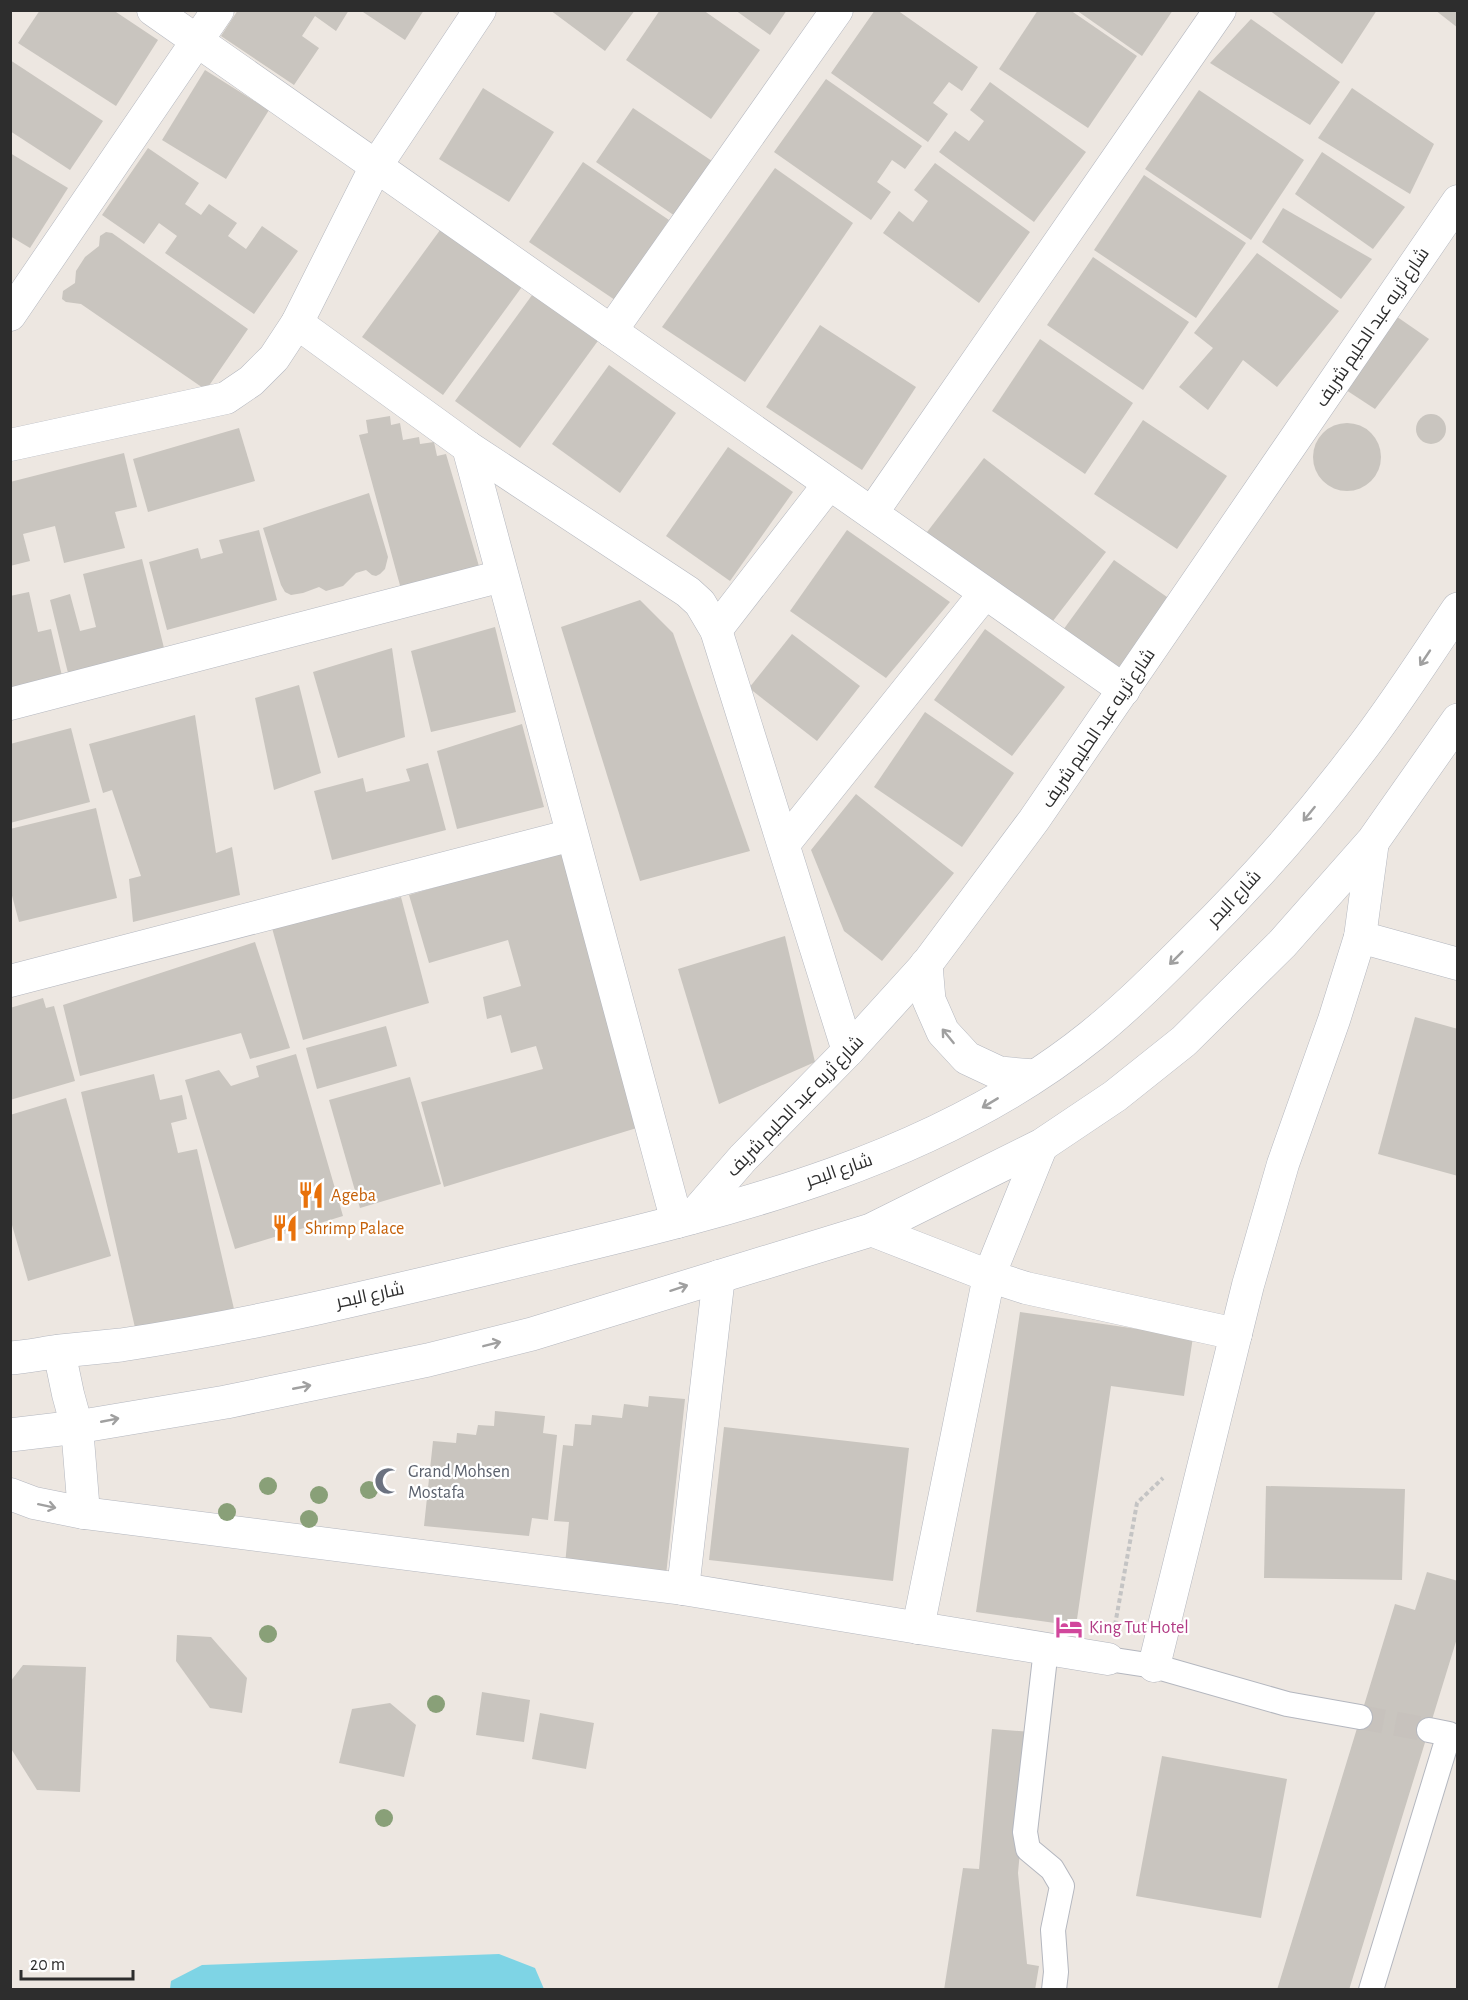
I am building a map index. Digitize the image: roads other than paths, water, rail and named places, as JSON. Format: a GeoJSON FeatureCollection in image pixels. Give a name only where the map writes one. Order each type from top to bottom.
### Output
{"type":"FeatureCollection","features":[{"type":"Feature","properties":{"kind":"main road","name":"شارع البحر"},"geometry":{"type":"LineString","coordinates":[[10,1358],[174,1336],[298,1311],[684,1220],[827,1175],[899,1149],[969,1116],[1034,1076],[1091,1036],[1162,972],[1231,903],[1295,831],[1356,756],[1458,609]]}},
{"type":"Feature","properties":{"kind":"main road"},"geometry":{"type":"LineString","coordinates":[[10,1435],[77,1427],[226,1402],[428,1360],[532,1334],[871,1230],[1042,1145],[1115,1096],[1184,1041],[1282,944],[1373,841],[1458,720]]}},
{"type":"Feature","properties":{"kind":"main road"},"geometry":{"type":"LineString","coordinates":[[926,964],[929,1000],[938,1021],[943,1032],[968,1058],[999,1073],[1034,1076]]}},
{"type":"Feature","properties":{"kind":"street"},"geometry":{"type":"LineString","coordinates":[[153,10],[1124,690]]}},
{"type":"Feature","properties":{"kind":"street"},"geometry":{"type":"LineString","coordinates":[[10,315],[218,10]]}},
{"type":"Feature","properties":{"kind":"street"},"geometry":{"type":"LineString","coordinates":[[10,445],[226,398],[251,381],[274,358],[297,323],[376,166],[480,10]]}},
{"type":"Feature","properties":{"kind":"street"},"geometry":{"type":"LineString","coordinates":[[611,331],[837,10]]}},
{"type":"Feature","properties":{"kind":"street"},"geometry":{"type":"LineString","coordinates":[[872,513],[1220,10]]}},
{"type":"Feature","properties":{"kind":"street","name":"شارع ثريه عبد الحليم شريف"},"geometry":{"type":"LineString","coordinates":[[684,1220],[848,1051],[926,964],[1034,820],[1458,201]]}},
{"type":"Feature","properties":{"kind":"street"},"geometry":{"type":"LineString","coordinates":[[297,323],[468,447],[688,592],[700,603],[716,630],[848,1051]]}},
{"type":"Feature","properties":{"kind":"street"},"geometry":{"type":"LineString","coordinates":[[468,447],[572,836],[684,1220]]}},
{"type":"Feature","properties":{"kind":"street"},"geometry":{"type":"LineString","coordinates":[[716,630],[830,484]]}},
{"type":"Feature","properties":{"kind":"street"},"geometry":{"type":"LineString","coordinates":[[10,704],[502,576]]}},
{"type":"Feature","properties":{"kind":"street"},"geometry":{"type":"LineString","coordinates":[[784,844],[985,592]]}},
{"type":"Feature","properties":{"kind":"street"},"geometry":{"type":"LineString","coordinates":[[10,981],[572,836]]}},
{"type":"Feature","properties":{"kind":"street"},"geometry":{"type":"LineString","coordinates":[[1154,1666],[1236,1334],[1283,1164],[1334,1020],[1360,937],[1373,841]]}},
{"type":"Feature","properties":{"kind":"street"},"geometry":{"type":"LineString","coordinates":[[1360,937],[1458,964]]}},
{"type":"Feature","properties":{"kind":"street"},"geometry":{"type":"LineString","coordinates":[[918,1628],[989,1276],[1042,1145]]}},
{"type":"Feature","properties":{"kind":"street"},"geometry":{"type":"LineString","coordinates":[[871,1230],[1026,1288],[1236,1334]]}},
{"type":"Feature","properties":{"kind":"street"},"geometry":{"type":"LineString","coordinates":[[683,1589],[719,1276]]}},
{"type":"Feature","properties":{"kind":"street"},"geometry":{"type":"LineString","coordinates":[[59,1351],[77,1427],[84,1514]]}},
{"type":"Feature","properties":{"kind":"street"},"geometry":{"type":"LineString","coordinates":[[10,1494],[34,1503],[84,1514],[683,1589],[1154,1666],[1287,1704],[1360,1718]]}},
{"type":"Feature","properties":{"kind":"street"},"geometry":{"type":"LineString","coordinates":[[1046,1649],[1025,1832],[1028,1849],[1052,1869],[1062,1886],[1053,1930],[1056,1972],[1054,1989]]}},
{"type":"Feature","properties":{"kind":"street"},"geometry":{"type":"LineString","coordinates":[[1371,1989],[1449,1734],[1429,1730]]}},
{"type":"Feature","properties":{"kind":"water"},"geometry":{"type":"Polygon","coordinates":[[[499,1954],[535,1968],[544,1989],[170,1989],[171,1981],[202,1965],[499,1954]]]}},
{"type":"Feature","properties":{"kind":"tunnel"},"geometry":{"type":"LineString","coordinates":[[1360,1717],[1429,1730]]}},
{"type":"Feature","properties":{"kind":"place","name":"Ageba"},"geometry":{"type":"Point","coordinates":[311,1195]}},
{"type":"Feature","properties":{"kind":"place","name":"Shrimp Palace"},"geometry":{"type":"Point","coordinates":[285,1228]}},
{"type":"Feature","properties":{"kind":"place","name":"Grand Mohsen Mostafa"},"geometry":{"type":"Point","coordinates":[388,1481]}},
{"type":"Feature","properties":{"kind":"place","name":"King Tut Hotel"},"geometry":{"type":"Point","coordinates":[1069,1627]}}]}
